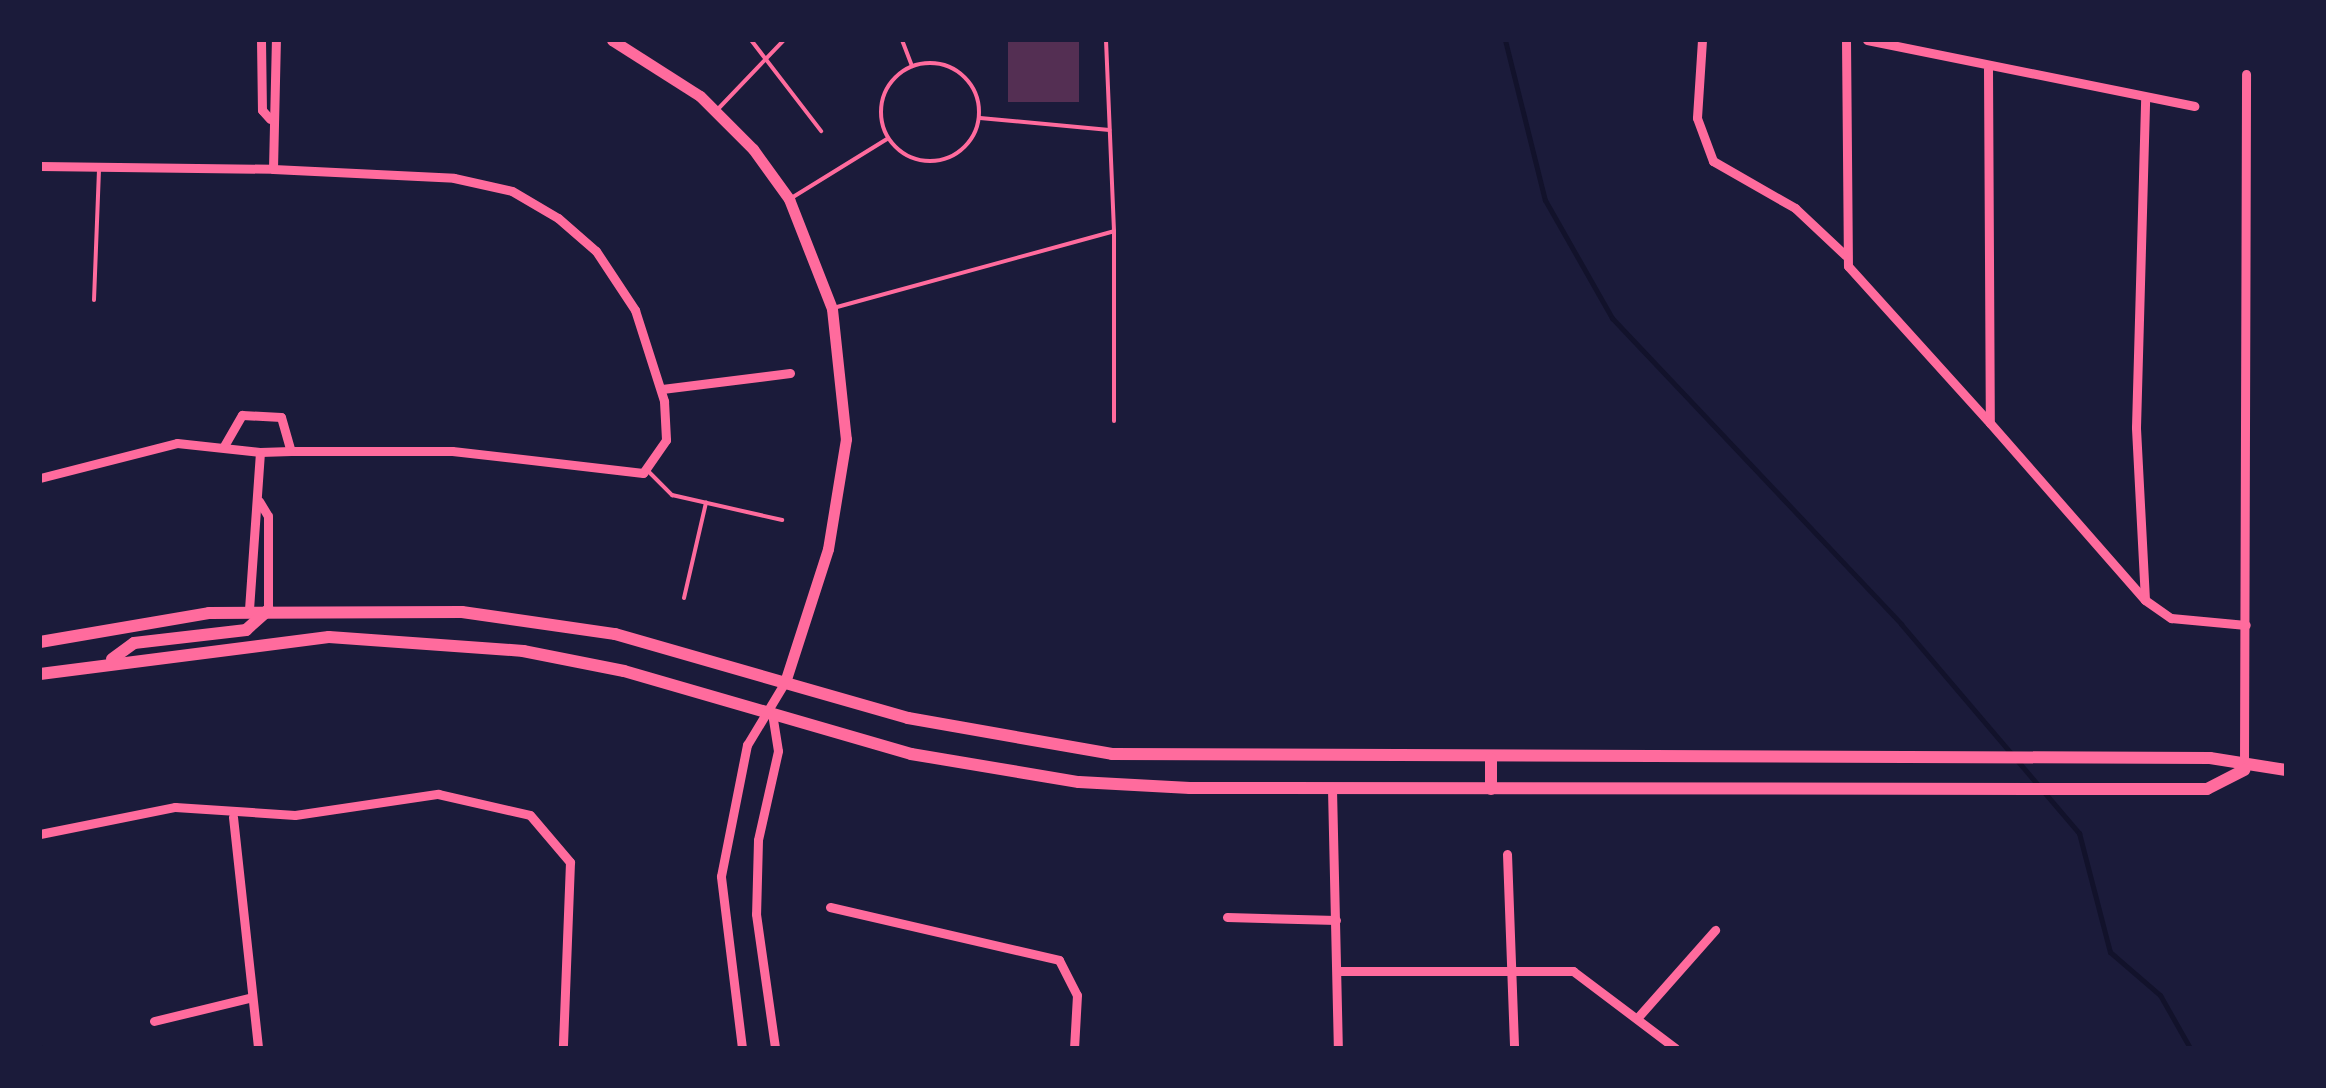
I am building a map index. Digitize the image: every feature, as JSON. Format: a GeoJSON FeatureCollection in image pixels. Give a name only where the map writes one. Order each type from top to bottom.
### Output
{"type":"FeatureCollection","features":[{"type":"Feature","properties":{"kind":"main road"},"geometry":{"type":"LineString","coordinates":[[110,661],[134,643],[246,630],[268,610]]}},
{"type":"Feature","properties":{"kind":"main road"},"geometry":{"type":"LineString","coordinates":[[40,642],[249,611],[513,617],[615,634],[989,737],[1192,758],[2079,756],[2210,758],[2244,770],[2286,770]]}},
{"type":"Feature","properties":{"kind":"main road"},"geometry":{"type":"LineString","coordinates":[[40,674],[265,641],[410,640],[610,668],[959,763],[1190,788],[2206,789],[2244,770]]}},
{"type":"Feature","properties":{"kind":"main road"},"geometry":{"type":"LineString","coordinates":[[1491,759],[1491,789]]}},
{"type":"Feature","properties":{"kind":"street"},"geometry":{"type":"LineString","coordinates":[[261,40],[262,110],[270,118]]}},
{"type":"Feature","properties":{"kind":"street"},"geometry":{"type":"LineString","coordinates":[[273,169],[270,118],[276,40]]}},
{"type":"Feature","properties":{"kind":"street"},"geometry":{"type":"LineString","coordinates":[[612,40],[716,111],[789,199],[832,309],[846,439],[828,549],[772,713],[747,745],[721,876],[742,1048]]}},
{"type":"Feature","properties":{"kind":"street"},"geometry":{"type":"LineString","coordinates":[[1702,40],[1696,118],[1713,161],[1795,208],[1844,255],[2144,600],[2170,618],[2246,624]]}},
{"type":"Feature","properties":{"kind":"street"},"geometry":{"type":"LineString","coordinates":[[1844,255],[1846,40]]}},
{"type":"Feature","properties":{"kind":"street"},"geometry":{"type":"LineString","coordinates":[[1867,40],[1988,70],[2194,106]]}},
{"type":"Feature","properties":{"kind":"street"},"geometry":{"type":"LineString","coordinates":[[1988,70],[1990,423]]}},
{"type":"Feature","properties":{"kind":"street"},"geometry":{"type":"LineString","coordinates":[[2244,770],[2246,74]]}},
{"type":"Feature","properties":{"kind":"street"},"geometry":{"type":"LineString","coordinates":[[2144,600],[2136,426],[2145,98]]}},
{"type":"Feature","properties":{"kind":"street"},"geometry":{"type":"LineString","coordinates":[[40,166],[379,170],[512,191],[596,251],[635,310],[662,389],[666,440],[646,470],[614,474],[452,451],[260,452],[177,443],[40,478]]}},
{"type":"Feature","properties":{"kind":"street"},"geometry":{"type":"LineString","coordinates":[[662,389],[790,372]]}},
{"type":"Feature","properties":{"kind":"street"},"geometry":{"type":"LineString","coordinates":[[224,446],[242,415],[268,414],[290,429],[291,451]]}},
{"type":"Feature","properties":{"kind":"street"},"geometry":{"type":"LineString","coordinates":[[249,611],[249,517],[258,500],[260,452]]}},
{"type":"Feature","properties":{"kind":"street"},"geometry":{"type":"LineString","coordinates":[[258,500],[268,516],[268,610]]}},
{"type":"Feature","properties":{"kind":"street"},"geometry":{"type":"LineString","coordinates":[[772,713],[778,751],[758,840],[756,914],[775,1048]]}},
{"type":"Feature","properties":{"kind":"street"},"geometry":{"type":"LineString","coordinates":[[1332,789],[1338,1048]]}},
{"type":"Feature","properties":{"kind":"street"},"geometry":{"type":"LineString","coordinates":[[40,834],[174,807],[233,816],[438,794],[530,815],[570,862],[563,1048]]}},
{"type":"Feature","properties":{"kind":"street"},"geometry":{"type":"LineString","coordinates":[[233,816],[248,998],[258,1048]]}},
{"type":"Feature","properties":{"kind":"street"},"geometry":{"type":"LineString","coordinates":[[1507,854],[1514,1048]]}},
{"type":"Feature","properties":{"kind":"street"},"geometry":{"type":"LineString","coordinates":[[830,907],[1060,960],[1077,994],[1074,1048]]}},
{"type":"Feature","properties":{"kind":"street"},"geometry":{"type":"LineString","coordinates":[[1227,916],[1336,920]]}},
{"type":"Feature","properties":{"kind":"street"},"geometry":{"type":"LineString","coordinates":[[1639,1016],[1715,930]]}},
{"type":"Feature","properties":{"kind":"street"},"geometry":{"type":"LineString","coordinates":[[1337,971],[1509,968],[1573,972],[1639,1016],[1675,1048]]}},
{"type":"Feature","properties":{"kind":"street"},"geometry":{"type":"LineString","coordinates":[[154,1021],[248,998]]}},
{"type":"Feature","properties":{"kind":"lane"},"geometry":{"type":"LineString","coordinates":[[751,40],[821,131]]}},
{"type":"Feature","properties":{"kind":"lane"},"geometry":{"type":"LineString","coordinates":[[716,111],[784,40]]}},
{"type":"Feature","properties":{"kind":"lane"},"geometry":{"type":"LineString","coordinates":[[902,40],[912,66]]}},
{"type":"Feature","properties":{"kind":"lane"},"geometry":{"type":"LineString","coordinates":[[1106,40],[1114,231],[1114,421]]}},
{"type":"Feature","properties":{"kind":"lane"},"geometry":{"type":"LineString","coordinates":[[912,66],[961,73],[980,118],[967,146],[940,160],[911,158],[888,138],[884,96],[912,66]]}},
{"type":"Feature","properties":{"kind":"lane"},"geometry":{"type":"LineString","coordinates":[[980,118],[1110,130]]}},
{"type":"Feature","properties":{"kind":"lane"},"geometry":{"type":"LineString","coordinates":[[789,199],[888,138]]}},
{"type":"Feature","properties":{"kind":"lane"},"geometry":{"type":"LineString","coordinates":[[94,300],[99,167]]}},
{"type":"Feature","properties":{"kind":"lane"},"geometry":{"type":"LineString","coordinates":[[832,309],[1114,231]]}},
{"type":"Feature","properties":{"kind":"lane"},"geometry":{"type":"LineString","coordinates":[[646,470],[672,494],[782,520]]}},
{"type":"Feature","properties":{"kind":"lane"},"geometry":{"type":"LineString","coordinates":[[684,598],[706,502]]}},
{"type":"Feature","properties":{"kind":"building"},"geometry":{"type":"Polygon","coordinates":[[[1008,40],[1079,40],[1079,102],[1008,102],[1008,40]]]}},
{"type":"Feature","properties":{"kind":"waterway"},"geometry":{"type":"LineString","coordinates":[[1505,40],[1545,200],[1612,318],[1901,624],[2079,833],[2110,952],[2160,995],[2190,1048]]}}]}
